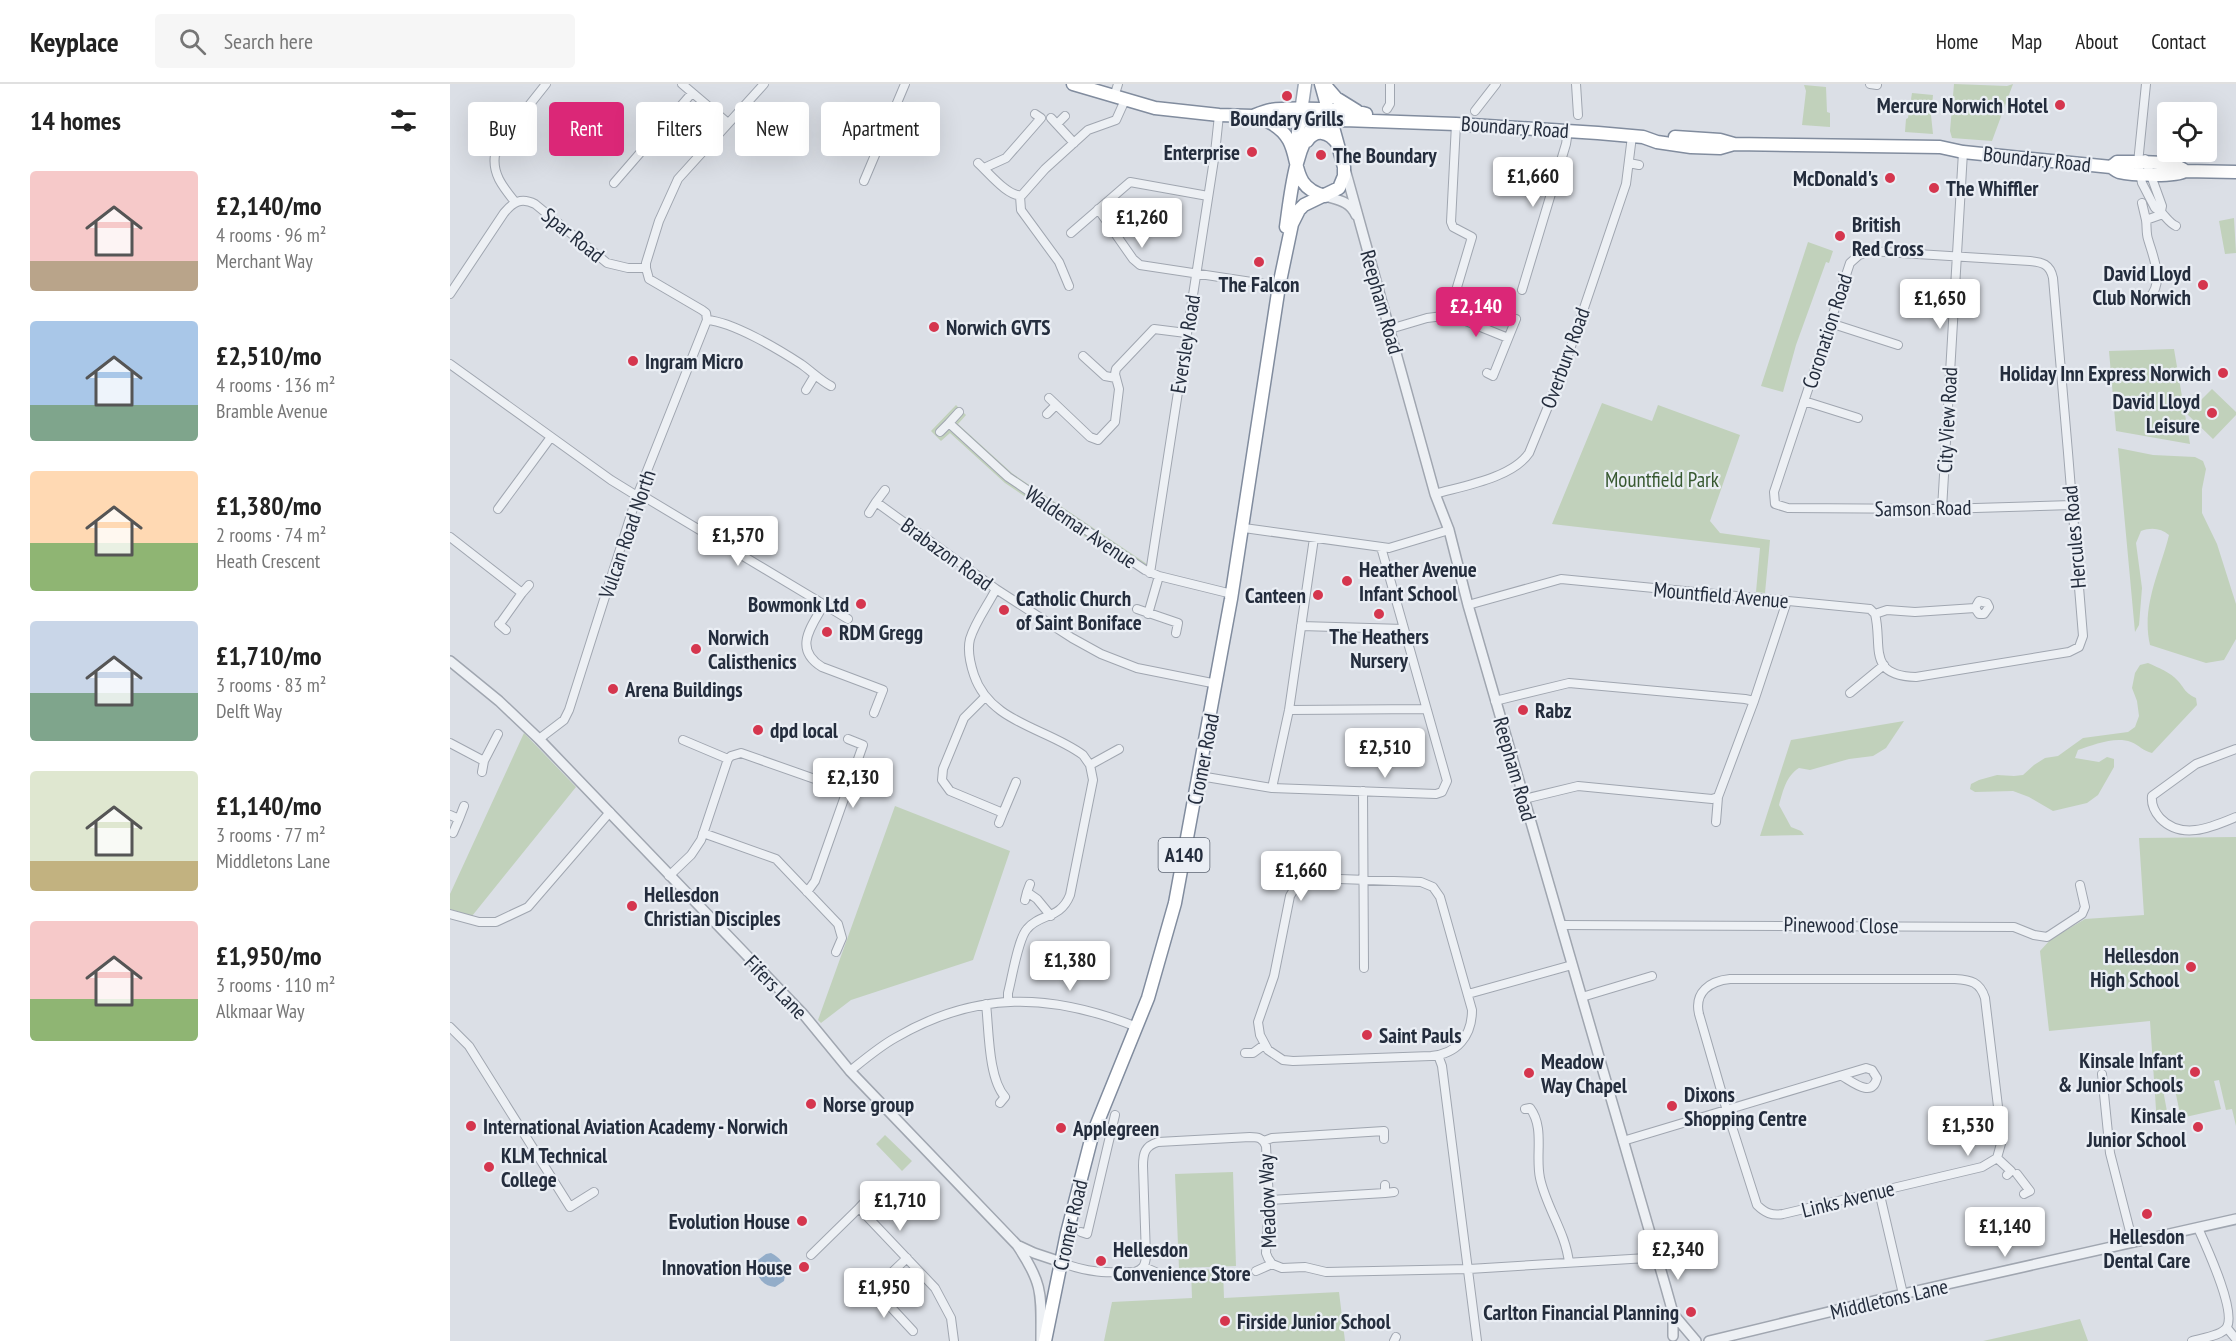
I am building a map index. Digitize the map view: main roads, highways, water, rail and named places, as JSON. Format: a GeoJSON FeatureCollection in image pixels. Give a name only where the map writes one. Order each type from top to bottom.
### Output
{"type":"FeatureCollection","features":[{"type":"Feature","properties":{"kind":"main road"},"geometry":{"type":"LineString","coordinates":[[1073,84],[1119,98],[1177,111],[1219,115],[1312,116]]}},
{"type":"Feature","properties":{"kind":"main road"},"geometry":{"type":"LineString","coordinates":[[1305,84],[1312,116]]}},
{"type":"Feature","properties":{"kind":"main road"},"geometry":{"type":"LineString","coordinates":[[1312,116],[1316,94],[1315,84]]}},
{"type":"Feature","properties":{"kind":"main road"},"geometry":{"type":"LineString","coordinates":[[1323,84],[1336,98],[1359,112]]}},
{"type":"Feature","properties":{"kind":"main road","name":"Reepham Road"},"geometry":{"type":"LineString","coordinates":[[1297,170],[1303,183],[1310,190],[1325,196],[1341,184],[1344,176],[1344,167],[1337,142],[1312,116],[1323,84]]}},
{"type":"Feature","properties":{"kind":"main road","name":"Boundary Road"},"geometry":{"type":"LineString","coordinates":[[1312,116],[1359,112],[1456,124],[1637,137],[1702,148],[1720,148],[1734,144],[1940,147],[1963,152],[2111,167],[2116,162],[2179,174],[2185,171],[2236,172]]}},
{"type":"Feature","properties":{"kind":"main road","name":"Boundary Road"},"geometry":{"type":"LineString","coordinates":[[1312,116],[1387,115]]}},
{"type":"Feature","properties":{"kind":"main road","name":"Boundary Road"},"geometry":{"type":"LineString","coordinates":[[1337,142],[1348,126],[1387,115]]}},
{"type":"Feature","properties":{"kind":"main road"},"geometry":{"type":"LineString","coordinates":[[1253,116],[1269,121],[1287,134],[1299,150],[1310,136],[1316,133],[1328,134],[1337,142]]}},
{"type":"Feature","properties":{"kind":"main road"},"geometry":{"type":"LineString","coordinates":[[1269,121],[1312,116]]}},
{"type":"Feature","properties":{"kind":"main road","name":"Cromer Road"},"geometry":{"type":"LineString","coordinates":[[1043,1341],[1083,1170],[1102,1110],[1137,1027],[1175,903],[1244,528],[1280,286],[1292,185],[1297,170],[1299,150],[1310,128],[1312,116]]}},
{"type":"Feature","properties":{"kind":"main road","name":"Cromer Road"},"geometry":{"type":"LineString","coordinates":[[1282,270],[1296,214],[1309,203],[1325,196]]}},
{"type":"Feature","properties":{"kind":"water"},"geometry":{"type":"Polygon","coordinates":[[[771,1253],[779,1258],[785,1272],[784,1281],[775,1287],[762,1282],[757,1270],[758,1260],[771,1253]]]}},
{"type":"Feature","properties":{"kind":"place","name":"Boundary Grills"},"geometry":{"type":"Point","coordinates":[1287,96]}},
{"type":"Feature","properties":{"kind":"place","name":"Mercure Norwich Hotel"},"geometry":{"type":"Point","coordinates":[2060,105]}},
{"type":"Feature","properties":{"kind":"place","name":"Enterprise"},"geometry":{"type":"Point","coordinates":[1252,152]}},
{"type":"Feature","properties":{"kind":"place","name":"The Boundary"},"geometry":{"type":"Point","coordinates":[1321,155]}},
{"type":"Feature","properties":{"kind":"place","name":"McDonald's"},"geometry":{"type":"Point","coordinates":[1890,178]}},
{"type":"Feature","properties":{"kind":"place","name":"The Whiffler"},"geometry":{"type":"Point","coordinates":[1934,188]}},
{"type":"Feature","properties":{"kind":"place","name":"British Red Cross"},"geometry":{"type":"Point","coordinates":[1840,236]}},
{"type":"Feature","properties":{"kind":"place","name":"The Falcon"},"geometry":{"type":"Point","coordinates":[1259,262]}},
{"type":"Feature","properties":{"kind":"place","name":"David Lloyd Club Norwich"},"geometry":{"type":"Point","coordinates":[2203,285]}},
{"type":"Feature","properties":{"kind":"place","name":"Norwich GVTS"},"geometry":{"type":"Point","coordinates":[934,327]}},
{"type":"Feature","properties":{"kind":"place","name":"Ingram Micro"},"geometry":{"type":"Point","coordinates":[633,361]}},
{"type":"Feature","properties":{"kind":"place","name":"Holiday Inn Express Norwich"},"geometry":{"type":"Point","coordinates":[2223,373]}},
{"type":"Feature","properties":{"kind":"place","name":"David Lloyd Leisure"},"geometry":{"type":"Point","coordinates":[2212,413]}},
{"type":"Feature","properties":{"kind":"place","name":"Heather Avenue Infant School"},"geometry":{"type":"Point","coordinates":[1347,581]}},
{"type":"Feature","properties":{"kind":"place","name":"Canteen"},"geometry":{"type":"Point","coordinates":[1318,595]}},
{"type":"Feature","properties":{"kind":"place","name":"Bowmonk Ltd"},"geometry":{"type":"Point","coordinates":[861,604]}},
{"type":"Feature","properties":{"kind":"place","name":"Catholic Church of Saint Boniface"},"geometry":{"type":"Point","coordinates":[1004,610]}},
{"type":"Feature","properties":{"kind":"place","name":"The Heathers Nursery"},"geometry":{"type":"Point","coordinates":[1379,614]}},
{"type":"Feature","properties":{"kind":"place","name":"RDM Gregg"},"geometry":{"type":"Point","coordinates":[827,632]}},
{"type":"Feature","properties":{"kind":"place","name":"Norwich Calisthenics"},"geometry":{"type":"Point","coordinates":[696,649]}},
{"type":"Feature","properties":{"kind":"place","name":"Arena Buildings"},"geometry":{"type":"Point","coordinates":[613,689]}},
{"type":"Feature","properties":{"kind":"place","name":"Rabz"},"geometry":{"type":"Point","coordinates":[1523,710]}},
{"type":"Feature","properties":{"kind":"place","name":"dpd local"},"geometry":{"type":"Point","coordinates":[758,730]}},
{"type":"Feature","properties":{"kind":"place","name":"Hellesdon Christian Disciples"},"geometry":{"type":"Point","coordinates":[632,906]}},
{"type":"Feature","properties":{"kind":"place","name":"Hellesdon High School"},"geometry":{"type":"Point","coordinates":[2191,967]}},
{"type":"Feature","properties":{"kind":"place","name":"Saint Pauls"},"geometry":{"type":"Point","coordinates":[1367,1035]}},
{"type":"Feature","properties":{"kind":"place","name":"Kinsale Infant & Junior Schools"},"geometry":{"type":"Point","coordinates":[2195,1072]}},
{"type":"Feature","properties":{"kind":"place","name":"Meadow Way Chapel"},"geometry":{"type":"Point","coordinates":[1529,1073]}},
{"type":"Feature","properties":{"kind":"place","name":"Norse group"},"geometry":{"type":"Point","coordinates":[811,1104]}},
{"type":"Feature","properties":{"kind":"place","name":"Dixons Shopping Centre"},"geometry":{"type":"Point","coordinates":[1672,1106]}},
{"type":"Feature","properties":{"kind":"place","name":"International Aviation Academy - Norwich"},"geometry":{"type":"Point","coordinates":[471,1126]}},
{"type":"Feature","properties":{"kind":"place","name":"Kinsale Junior School"},"geometry":{"type":"Point","coordinates":[2198,1127]}},
{"type":"Feature","properties":{"kind":"place","name":"Applegreen"},"geometry":{"type":"Point","coordinates":[1061,1128]}},
{"type":"Feature","properties":{"kind":"place","name":"KLM Technical College"},"geometry":{"type":"Point","coordinates":[489,1167]}},
{"type":"Feature","properties":{"kind":"place","name":"Hellesdon Dental Care"},"geometry":{"type":"Point","coordinates":[2147,1214]}},
{"type":"Feature","properties":{"kind":"place","name":"Evolution House"},"geometry":{"type":"Point","coordinates":[802,1221]}},
{"type":"Feature","properties":{"kind":"place","name":"Hellesdon Convenience Store"},"geometry":{"type":"Point","coordinates":[1101,1261]}},
{"type":"Feature","properties":{"kind":"place","name":"Innovation House"},"geometry":{"type":"Point","coordinates":[804,1267]}},
{"type":"Feature","properties":{"kind":"place","name":"Carlton Financial Planning"},"geometry":{"type":"Point","coordinates":[1691,1312]}},
{"type":"Feature","properties":{"kind":"place","name":"Firside Junior School"},"geometry":{"type":"Point","coordinates":[1225,1321]}},
{"type":"Feature","properties":{"kind":"park label","name":"Mountfield Park"},"geometry":{"type":"Point","coordinates":[1662,479]}}]}
